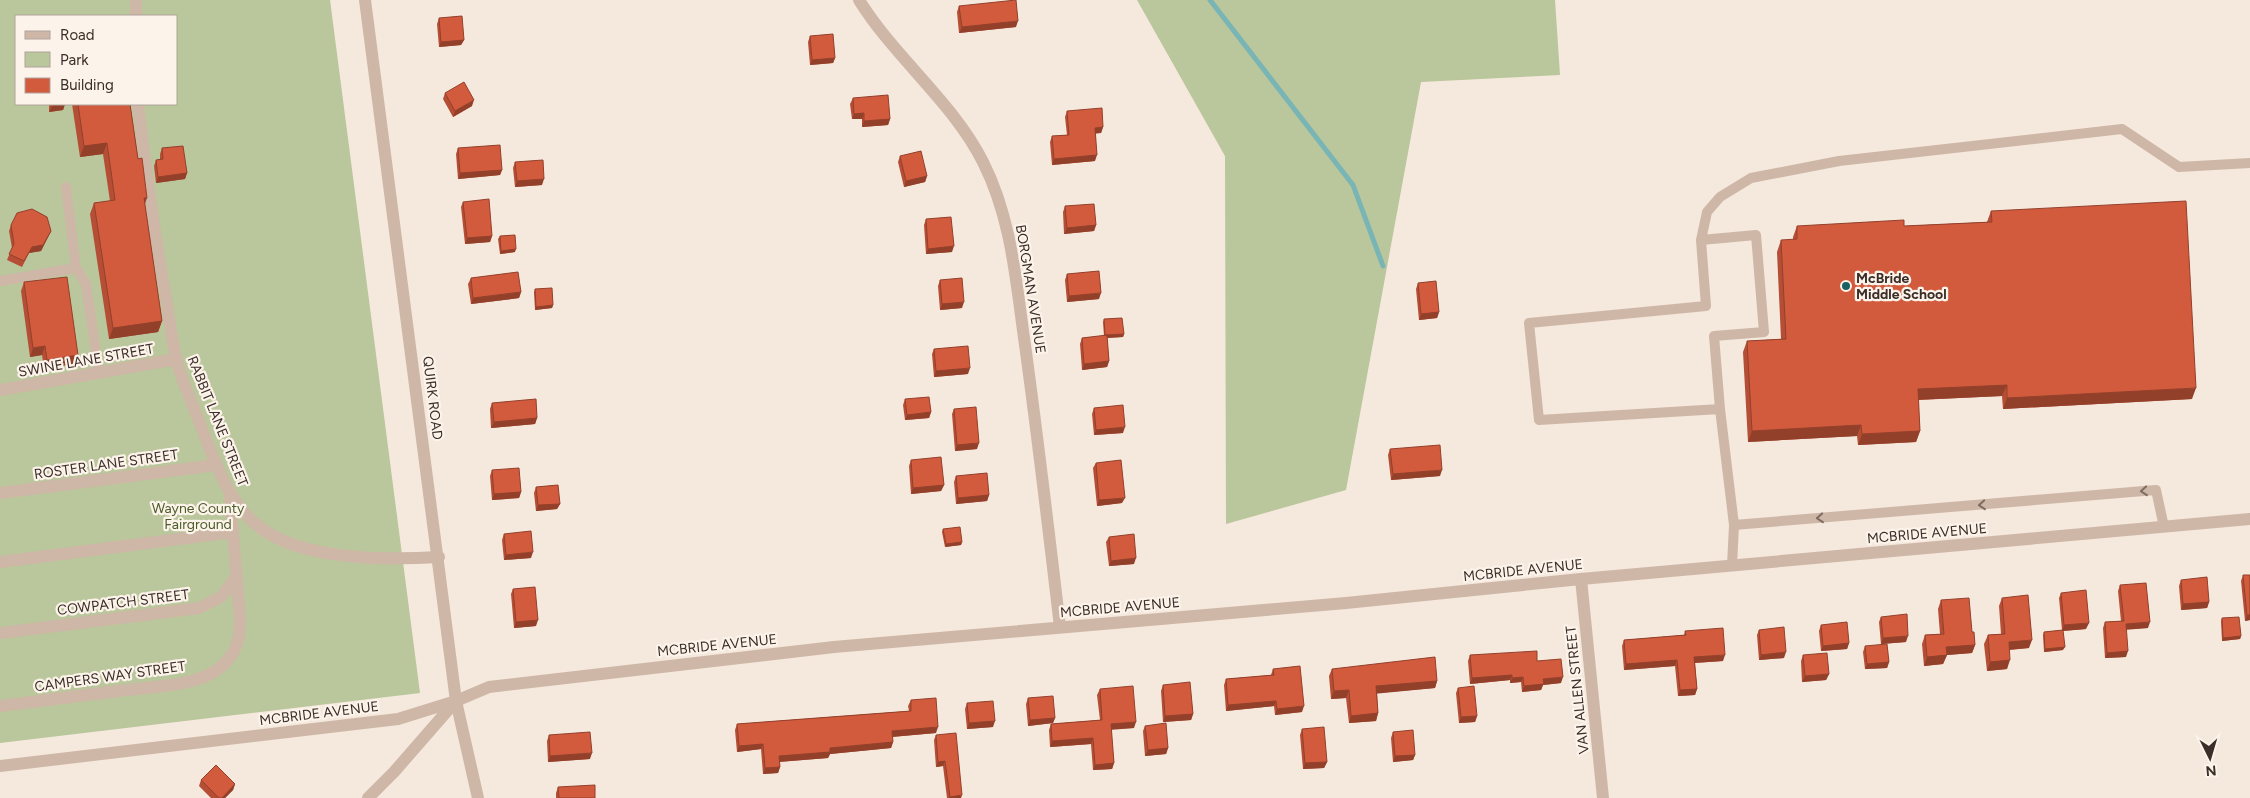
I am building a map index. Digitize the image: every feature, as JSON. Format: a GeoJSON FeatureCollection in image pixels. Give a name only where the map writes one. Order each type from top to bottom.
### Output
{"type":"FeatureCollection","features":[{"type":"Feature","properties":{"kind":"street"},"geometry":{"type":"LineString","coordinates":[[136,0],[136,15]]}},
{"type":"Feature","properties":{"kind":"street","name":"QUIRK ROAD"},"geometry":{"type":"LineString","coordinates":[[365,0],[439,557],[456,701],[478,798]]}},
{"type":"Feature","properties":{"kind":"street","name":"BORGMAN AVENUE"},"geometry":{"type":"LineString","coordinates":[[859,0],[886,39],[958,122],[971,140],[992,179],[1005,215],[1011,244],[1032,399],[1060,627]]}},
{"type":"Feature","properties":{"kind":"street","name":"RABBIT LANE STREET"},"geometry":{"type":"LineString","coordinates":[[138,105],[159,261],[176,359],[216,465],[230,494],[254,523],[267,532],[306,549],[324,554],[404,560],[439,557]]}},
{"type":"Feature","properties":{"kind":"street","name":"SWINE LANE STREET"},"geometry":{"type":"LineString","coordinates":[[0,390],[176,359]]}},
{"type":"Feature","properties":{"kind":"street","name":"ROSTER LANE STREET"},"geometry":{"type":"LineString","coordinates":[[0,493],[216,465]]}},
{"type":"Feature","properties":{"kind":"street","name":"CAMPERS WAY STREET"},"geometry":{"type":"LineString","coordinates":[[0,706],[172,684],[202,678],[218,670],[233,654],[240,637],[230,494]]}},
{"type":"Feature","properties":{"kind":"street","name":"MCBRIDE AVENUE"},"geometry":{"type":"LineString","coordinates":[[0,766],[398,719],[456,701],[489,687],[834,647],[1346,603],[1581,579],[2250,519]]}},
{"type":"Feature","properties":{"kind":"street"},"geometry":{"type":"LineString","coordinates":[[0,562],[233,532]]}},
{"type":"Feature","properties":{"kind":"street","name":"COWPATCH STREET"},"geometry":{"type":"LineString","coordinates":[[0,633],[199,608],[221,597],[237,576]]}},
{"type":"Feature","properties":{"kind":"street","name":"VAN ALLEN STREET"},"geometry":{"type":"LineString","coordinates":[[1581,579],[1603,798]]}},
{"type":"Feature","properties":{"kind":"street"},"geometry":{"type":"LineString","coordinates":[[368,798],[394,772],[456,701]]}},
{"type":"Feature","properties":{"kind":"lane"},"geometry":{"type":"LineString","coordinates":[[1720,409],[1538,420],[1529,324],[1706,306],[1701,240],[1707,212],[1720,197],[1751,178],[1839,161],[2122,129],[2178,167],[2250,163]]}},
{"type":"Feature","properties":{"kind":"lane"},"geometry":{"type":"LineString","coordinates":[[66,187],[76,268],[86,284],[99,374]]}},
{"type":"Feature","properties":{"kind":"lane"},"geometry":{"type":"LineString","coordinates":[[1701,240],[1756,235],[1764,332],[1714,336],[1720,409],[1734,525],[1732,566]]}},
{"type":"Feature","properties":{"kind":"lane"},"geometry":{"type":"LineString","coordinates":[[0,281],[76,268]]}},
{"type":"Feature","properties":{"kind":"lane"},"geometry":{"type":"LineString","coordinates":[[1734,525],[2156,490],[2164,527]]}},
{"type":"Feature","properties":{"kind":"green space","name":"Wayne County Fairground"},"geometry":{"type":"Polygon","coordinates":[[[0,0],[330,0],[420,693],[0,743],[0,0]]]}},
{"type":"Feature","properties":{"kind":"green space"},"geometry":{"type":"Polygon","coordinates":[[[1137,0],[1555,0],[1560,75],[1421,82],[1346,490],[1226,524],[1225,156],[1137,0]]]}},
{"type":"Feature","properties":{"kind":"building"},"geometry":{"type":"Polygon","coordinates":[[[1016,0],[1018,21],[962,27],[959,6],[1016,0]]]}},
{"type":"Feature","properties":{"kind":"building"},"geometry":{"type":"Polygon","coordinates":[[[462,16],[464,40],[441,42],[439,18],[462,16]]]}},
{"type":"Feature","properties":{"kind":"building"},"geometry":{"type":"Polygon","coordinates":[[[833,34],[835,58],[812,60],[810,36],[833,34]]]}},
{"type":"Feature","properties":{"kind":"building"},"geometry":{"type":"Polygon","coordinates":[[[464,82],[474,100],[455,111],[445,93],[464,82]]]}},
{"type":"Feature","properties":{"kind":"building"},"geometry":{"type":"Polygon","coordinates":[[[888,95],[890,119],[864,121],[864,113],[854,114],[853,98],[888,95]]]}},
{"type":"Feature","properties":{"kind":"building"},"geometry":{"type":"Polygon","coordinates":[[[78,105],[130,105],[138,159],[142,158],[147,198],[144,198],[162,321],[113,328],[94,203],[115,200],[107,143],[84,146],[78,105]]]}},
{"type":"Feature","properties":{"kind":"building"},"geometry":{"type":"Polygon","coordinates":[[[1102,108],[1103,127],[1095,128],[1097,155],[1054,159],[1052,136],[1069,135],[1067,111],[1102,108]]]}},
{"type":"Feature","properties":{"kind":"building"},"geometry":{"type":"Polygon","coordinates":[[[500,145],[502,170],[460,173],[458,148],[500,145]]]}},
{"type":"Feature","properties":{"kind":"building"},"geometry":{"type":"Polygon","coordinates":[[[183,146],[187,173],[158,177],[156,160],[163,159],[162,148],[183,146]]]}},
{"type":"Feature","properties":{"kind":"building"},"geometry":{"type":"Polygon","coordinates":[[[921,151],[927,176],[906,181],[900,156],[921,151]]]}},
{"type":"Feature","properties":{"kind":"building"},"geometry":{"type":"Polygon","coordinates":[[[543,160],[544,179],[517,181],[515,162],[543,160]]]}},
{"type":"Feature","properties":{"kind":"building"},"geometry":{"type":"Polygon","coordinates":[[[489,199],[492,236],[467,238],[463,202],[489,199]]]}},
{"type":"Feature","properties":{"kind":"building"},"geometry":{"type":"Polygon","coordinates":[[[2186,201],[2196,388],[2007,398],[2007,385],[1918,389],[1920,431],[1862,434],[1861,425],[1752,431],[1747,341],[1786,339],[1781,240],[1797,239],[1797,226],[1904,220],[1904,226],[1992,222],[1991,211],[2186,201]]]}},
{"type":"Feature","properties":{"kind":"building"},"geometry":{"type":"Polygon","coordinates":[[[1094,204],[1096,225],[1067,228],[1065,206],[1094,204]]]}},
{"type":"Feature","properties":{"kind":"building"},"geometry":{"type":"Polygon","coordinates":[[[32,209],[47,217],[51,231],[43,245],[32,247],[24,261],[9,254],[14,244],[11,225],[17,213],[32,209]]]}},
{"type":"Feature","properties":{"kind":"building"},"geometry":{"type":"Polygon","coordinates":[[[951,217],[954,246],[928,249],[926,219],[951,217]]]}},
{"type":"Feature","properties":{"kind":"building"},"geometry":{"type":"Polygon","coordinates":[[[515,235],[516,249],[501,251],[500,236],[515,235]]]}},
{"type":"Feature","properties":{"kind":"building"},"geometry":{"type":"Polygon","coordinates":[[[1099,271],[1101,293],[1069,296],[1067,274],[1099,271]]]}},
{"type":"Feature","properties":{"kind":"building"},"geometry":{"type":"Polygon","coordinates":[[[518,272],[521,292],[473,298],[471,278],[518,272]]]}},
{"type":"Feature","properties":{"kind":"building"},"geometry":{"type":"Polygon","coordinates":[[[67,277],[78,355],[47,360],[45,346],[33,348],[24,282],[67,277]]]}},
{"type":"Feature","properties":{"kind":"building"},"geometry":{"type":"Polygon","coordinates":[[[962,278],[964,302],[942,304],[940,280],[962,278]]]}},
{"type":"Feature","properties":{"kind":"building"},"geometry":{"type":"Polygon","coordinates":[[[1436,281],[1439,312],[1421,314],[1418,283],[1436,281]]]}},
{"type":"Feature","properties":{"kind":"building"},"geometry":{"type":"Polygon","coordinates":[[[552,288],[553,305],[536,307],[535,289],[552,288]]]}},
{"type":"Feature","properties":{"kind":"building"},"geometry":{"type":"Polygon","coordinates":[[[1122,318],[1124,334],[1105,335],[1104,319],[1122,318]]]}},
{"type":"Feature","properties":{"kind":"building"},"geometry":{"type":"Polygon","coordinates":[[[1107,335],[1109,361],[1084,364],[1082,338],[1107,335]]]}},
{"type":"Feature","properties":{"kind":"building"},"geometry":{"type":"Polygon","coordinates":[[[968,346],[970,368],[936,371],[934,349],[968,346]]]}},
{"type":"Feature","properties":{"kind":"building"},"geometry":{"type":"Polygon","coordinates":[[[929,397],[931,412],[907,415],[905,399],[929,397]]]}},
{"type":"Feature","properties":{"kind":"building"},"geometry":{"type":"Polygon","coordinates":[[[536,399],[537,418],[494,422],[492,403],[536,399]]]}},
{"type":"Feature","properties":{"kind":"building"},"geometry":{"type":"Polygon","coordinates":[[[1123,405],[1125,427],[1096,430],[1094,408],[1123,405]]]}},
{"type":"Feature","properties":{"kind":"building"},"geometry":{"type":"Polygon","coordinates":[[[976,407],[979,443],[957,445],[954,409],[976,407]]]}},
{"type":"Feature","properties":{"kind":"building"},"geometry":{"type":"Polygon","coordinates":[[[1440,445],[1442,470],[1393,474],[1390,449],[1440,445]]]}},
{"type":"Feature","properties":{"kind":"building"},"geometry":{"type":"Polygon","coordinates":[[[941,457],[944,485],[913,488],[911,460],[941,457]]]}},
{"type":"Feature","properties":{"kind":"building"},"geometry":{"type":"Polygon","coordinates":[[[1121,460],[1125,498],[1099,500],[1096,463],[1121,460]]]}},
{"type":"Feature","properties":{"kind":"building"},"geometry":{"type":"Polygon","coordinates":[[[519,468],[521,492],[494,494],[492,470],[519,468]]]}},
{"type":"Feature","properties":{"kind":"building"},"geometry":{"type":"Polygon","coordinates":[[[987,473],[989,495],[958,498],[956,476],[987,473]]]}},
{"type":"Feature","properties":{"kind":"building"},"geometry":{"type":"Polygon","coordinates":[[[558,485],[560,504],[538,505],[536,487],[558,485]]]}},
{"type":"Feature","properties":{"kind":"building"},"geometry":{"type":"Polygon","coordinates":[[[960,527],[962,542],[946,544],[943,529],[960,527]]]}},
{"type":"Feature","properties":{"kind":"building"},"geometry":{"type":"Polygon","coordinates":[[[531,531],[533,552],[506,555],[504,534],[531,531]]]}},
{"type":"Feature","properties":{"kind":"building"},"geometry":{"type":"Polygon","coordinates":[[[1134,534],[1136,558],[1111,561],[1109,537],[1134,534]]]}},
{"type":"Feature","properties":{"kind":"building"},"geometry":{"type":"Polygon","coordinates":[[[2243,575],[2250,575],[2250,615],[2247,615],[2243,575]]]}},
{"type":"Feature","properties":{"kind":"building"},"geometry":{"type":"Polygon","coordinates":[[[2207,577],[2209,602],[2183,604],[2181,580],[2207,577]]]}},
{"type":"Feature","properties":{"kind":"building"},"geometry":{"type":"Polygon","coordinates":[[[2146,583],[2150,622],[2126,624],[2128,651],[2107,653],[2105,622],[2124,621],[2120,585],[2146,583]]]}},
{"type":"Feature","properties":{"kind":"building"},"geometry":{"type":"Polygon","coordinates":[[[535,587],[538,620],[516,622],[513,589],[535,587]]]}},
{"type":"Feature","properties":{"kind":"building"},"geometry":{"type":"Polygon","coordinates":[[[2086,590],[2089,623],[2064,625],[2061,593],[2086,590]]]}},
{"type":"Feature","properties":{"kind":"building"},"geometry":{"type":"Polygon","coordinates":[[[2028,595],[2032,640],[2009,642],[2010,660],[1990,662],[1988,635],[2005,634],[2002,598],[2028,595]]]}},
{"type":"Feature","properties":{"kind":"building"},"geometry":{"type":"Polygon","coordinates":[[[1969,598],[1975,645],[1946,647],[1947,655],[1927,657],[1925,635],[1944,634],[1941,600],[1969,598]]]}},
{"type":"Feature","properties":{"kind":"building"},"geometry":{"type":"Polygon","coordinates":[[[1907,614],[1908,636],[1883,638],[1881,617],[1907,614]]]}},
{"type":"Feature","properties":{"kind":"building"},"geometry":{"type":"Polygon","coordinates":[[[2239,617],[2241,636],[2223,638],[2222,618],[2239,617]]]}},
{"type":"Feature","properties":{"kind":"building"},"geometry":{"type":"Polygon","coordinates":[[[1847,622],[1849,643],[1823,646],[1821,625],[1847,622]]]}},
{"type":"Feature","properties":{"kind":"building"},"geometry":{"type":"Polygon","coordinates":[[[1784,627],[1786,652],[1761,655],[1759,630],[1784,627]]]}},
{"type":"Feature","properties":{"kind":"building"},"geometry":{"type":"Polygon","coordinates":[[[1723,628],[1725,655],[1694,657],[1697,689],[1680,690],[1677,660],[1626,664],[1624,640],[1686,635],[1685,631],[1723,628]]]}},
{"type":"Feature","properties":{"kind":"building"},"geometry":{"type":"Polygon","coordinates":[[[2063,630],[2065,647],[2045,649],[2044,632],[2063,630]]]}},
{"type":"Feature","properties":{"kind":"building"},"geometry":{"type":"Polygon","coordinates":[[[1887,644],[1889,662],[1867,664],[1865,646],[1887,644]]]}},
{"type":"Feature","properties":{"kind":"building"},"geometry":{"type":"Polygon","coordinates":[[[1537,651],[1537,661],[1561,659],[1563,677],[1543,679],[1544,684],[1524,686],[1523,677],[1512,678],[1512,675],[1472,678],[1470,655],[1537,651]]]}},
{"type":"Feature","properties":{"kind":"building"},"geometry":{"type":"Polygon","coordinates":[[[1827,653],[1829,674],[1805,676],[1803,655],[1827,653]]]}},
{"type":"Feature","properties":{"kind":"building"},"geometry":{"type":"Polygon","coordinates":[[[1435,657],[1437,681],[1376,686],[1378,713],[1351,716],[1349,690],[1334,691],[1332,669],[1435,657]]]}},
{"type":"Feature","properties":{"kind":"building"},"geometry":{"type":"Polygon","coordinates":[[[1300,666],[1304,706],[1277,709],[1276,701],[1228,705],[1226,679],[1274,675],[1273,669],[1300,666]]]}},
{"type":"Feature","properties":{"kind":"building"},"geometry":{"type":"Polygon","coordinates":[[[1190,682],[1193,714],[1165,716],[1163,685],[1190,682]]]}},
{"type":"Feature","properties":{"kind":"building"},"geometry":{"type":"Polygon","coordinates":[[[1133,686],[1136,722],[1111,724],[1114,763],[1095,765],[1093,738],[1052,741],[1051,724],[1102,720],[1100,689],[1133,686]]]}},
{"type":"Feature","properties":{"kind":"building"},"geometry":{"type":"Polygon","coordinates":[[[1474,686],[1477,716],[1461,717],[1458,688],[1474,686]]]}},
{"type":"Feature","properties":{"kind":"building"},"geometry":{"type":"Polygon","coordinates":[[[1053,696],[1055,718],[1030,720],[1028,698],[1053,696]]]}},
{"type":"Feature","properties":{"kind":"building"},"geometry":{"type":"Polygon","coordinates":[[[936,698],[938,727],[892,731],[893,742],[830,748],[830,752],[779,756],[780,767],[765,768],[763,744],[739,746],[737,724],[911,711],[911,700],[936,698]]]}},
{"type":"Feature","properties":{"kind":"building"},"geometry":{"type":"Polygon","coordinates":[[[993,701],[995,721],[969,723],[967,703],[993,701]]]}},
{"type":"Feature","properties":{"kind":"building"},"geometry":{"type":"Polygon","coordinates":[[[1166,723],[1168,748],[1148,750],[1145,726],[1166,723]]]}},
{"type":"Feature","properties":{"kind":"building"},"geometry":{"type":"Polygon","coordinates":[[[1324,727],[1327,762],[1305,763],[1302,729],[1324,727]]]}},
{"type":"Feature","properties":{"kind":"building"},"geometry":{"type":"Polygon","coordinates":[[[1413,730],[1415,755],[1395,756],[1393,732],[1413,730]]]}},
{"type":"Feature","properties":{"kind":"building"},"geometry":{"type":"Polygon","coordinates":[[[590,732],[592,753],[550,756],[549,735],[590,732]]]}},
{"type":"Feature","properties":{"kind":"building"},"geometry":{"type":"Polygon","coordinates":[[[956,733],[962,795],[950,797],[945,761],[938,762],[936,735],[956,733]]]}},
{"type":"Feature","properties":{"kind":"building"},"geometry":{"type":"Polygon","coordinates":[[[216,765],[235,784],[222,798],[219,798],[201,780],[216,765]]]}},
{"type":"Feature","properties":{"kind":"building"},"geometry":{"type":"Polygon","coordinates":[[[595,785],[595,798],[559,798],[558,787],[595,785]]]}},
{"type":"Feature","properties":{"kind":"waterway"},"geometry":{"type":"LineString","coordinates":[[1210,0],[1353,185],[1383,266]]}},
{"type":"Feature","properties":{"kind":"place","name":"McBride Middle School"},"geometry":{"type":"Point","coordinates":[1846,286]}}]}
